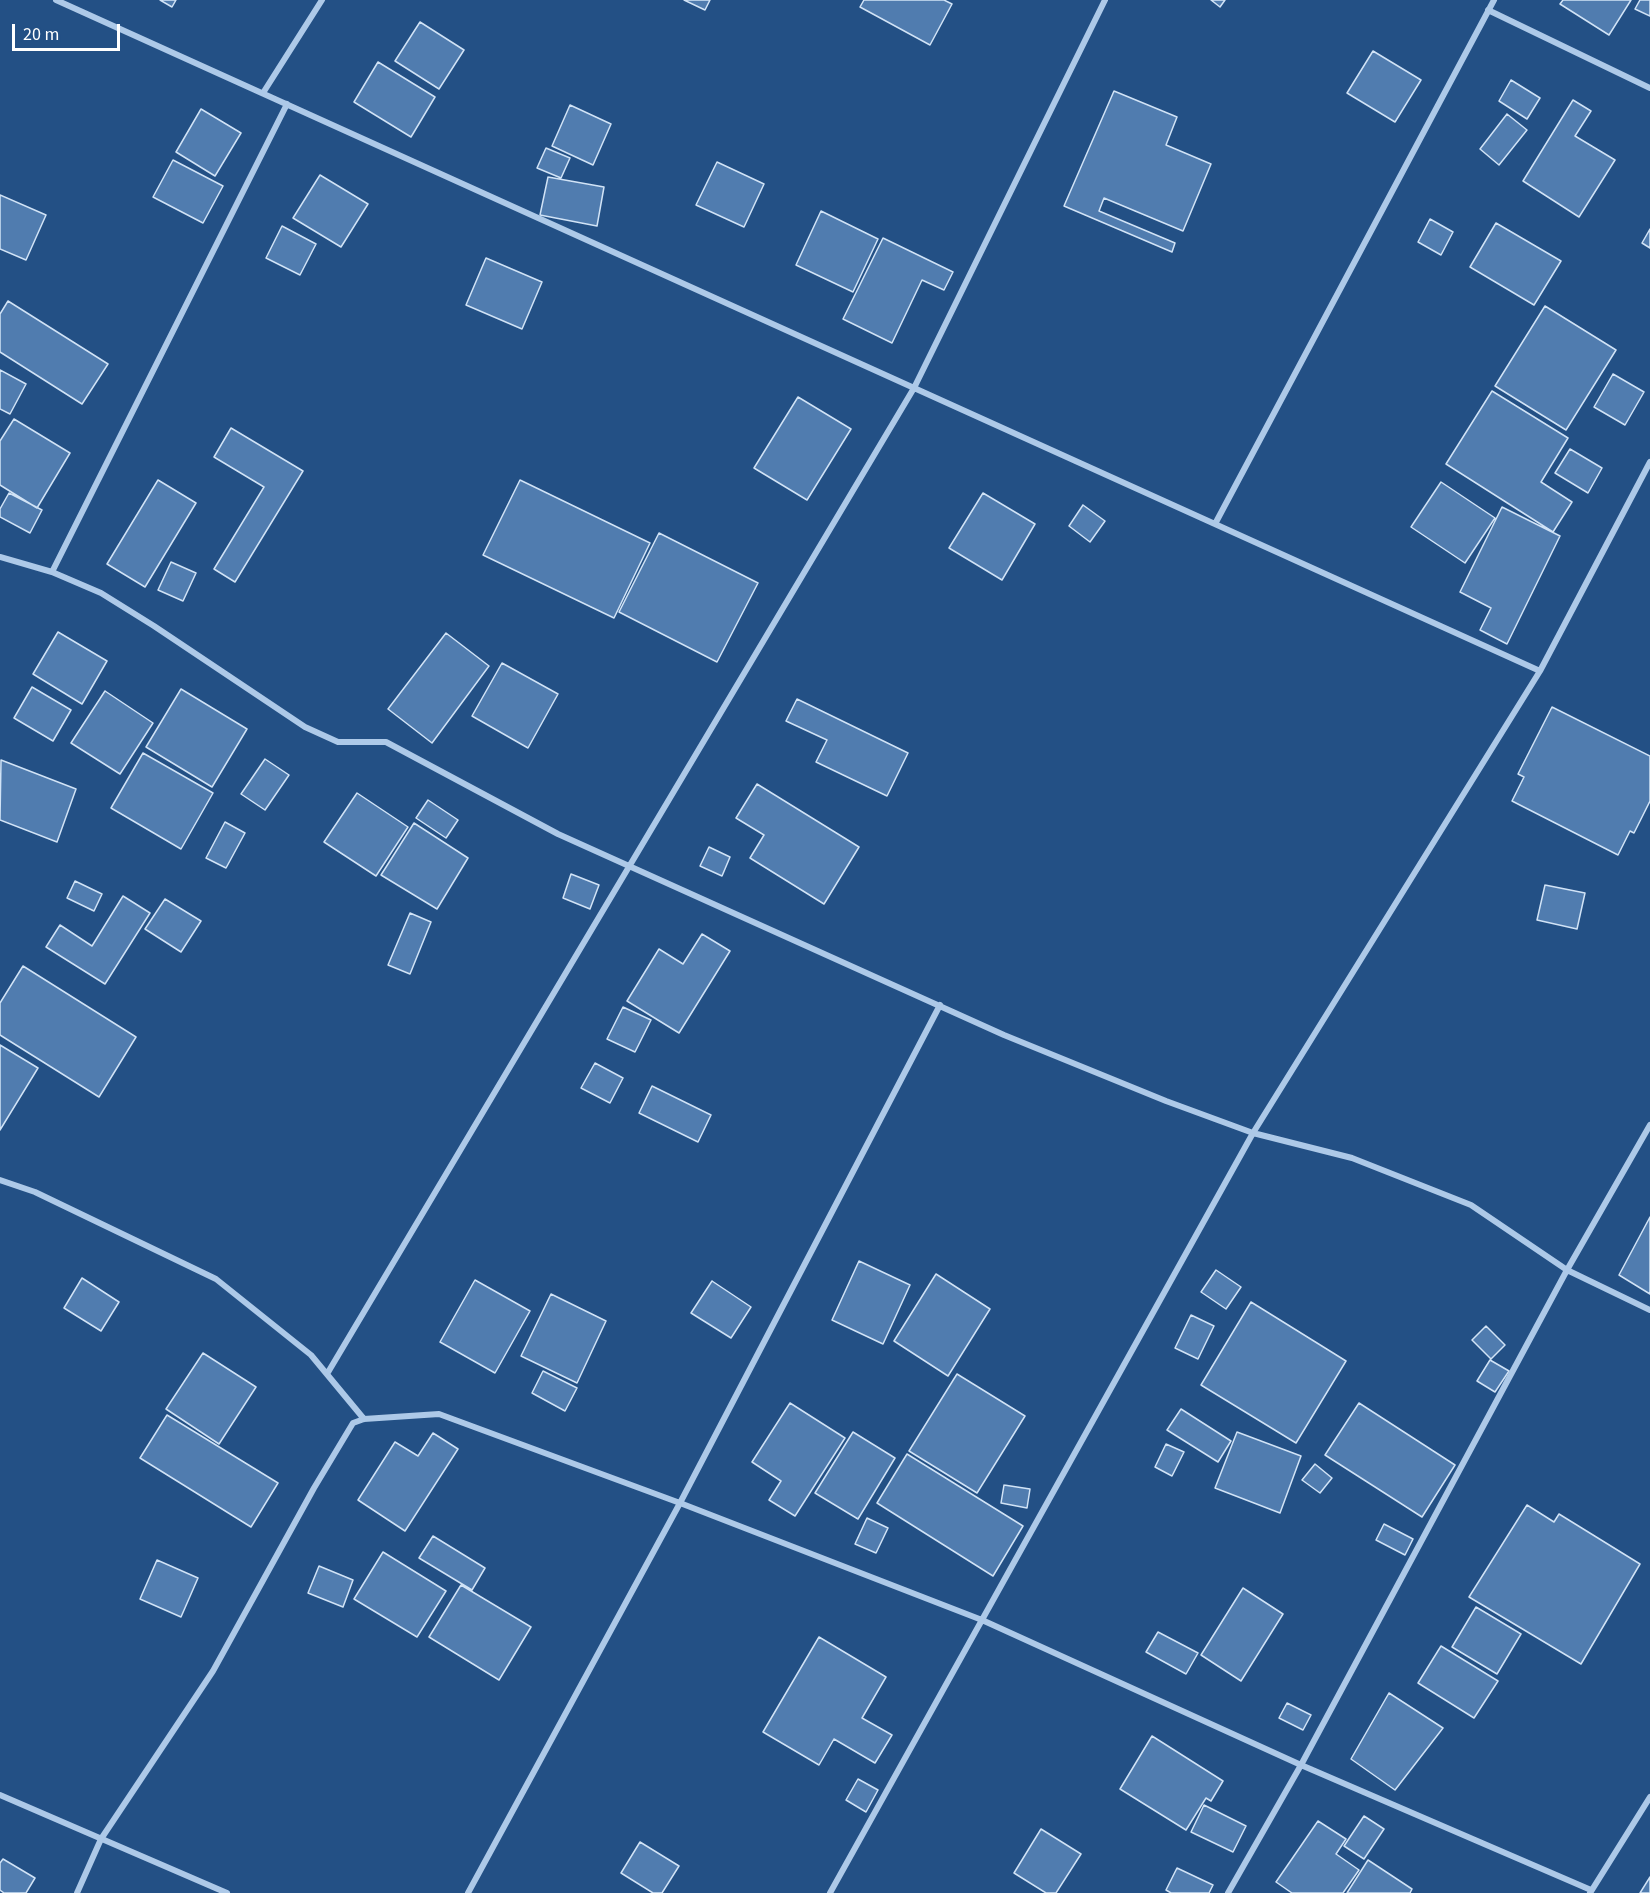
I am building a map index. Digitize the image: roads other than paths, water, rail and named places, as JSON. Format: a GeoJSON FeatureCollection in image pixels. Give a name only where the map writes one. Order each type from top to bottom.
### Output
{"type":"FeatureCollection","features":[{"type":"Feature","properties":{"kind":"street"},"geometry":{"type":"LineString","coordinates":[[56,0],[1540,671]]}},
{"type":"Feature","properties":{"kind":"street"},"geometry":{"type":"LineString","coordinates":[[263,93],[322,0]]}},
{"type":"Feature","properties":{"kind":"street"},"geometry":{"type":"LineString","coordinates":[[327,1374],[914,388],[1105,0]]}},
{"type":"Feature","properties":{"kind":"street"},"geometry":{"type":"LineString","coordinates":[[1215,524],[1494,0]]}},
{"type":"Feature","properties":{"kind":"street"},"geometry":{"type":"LineString","coordinates":[[1488,10],[1650,88]]}},
{"type":"Feature","properties":{"kind":"street"},"geometry":{"type":"LineString","coordinates":[[52,572],[287,104]]}},
{"type":"Feature","properties":{"kind":"street"},"geometry":{"type":"LineString","coordinates":[[830,1893],[1252,1133],[1540,671],[1650,462]]}},
{"type":"Feature","properties":{"kind":"street"},"geometry":{"type":"LineString","coordinates":[[0,557],[52,572],[101,593],[305,727],[338,741],[387,742],[558,834],[940,1005],[1166,1101],[1252,1133],[1352,1158],[1471,1205],[1567,1270],[1650,1310]]}},
{"type":"Feature","properties":{"kind":"street"},"geometry":{"type":"LineString","coordinates":[[468,1893],[680,1503],[940,1005]]}},
{"type":"Feature","properties":{"kind":"street"},"geometry":{"type":"LineString","coordinates":[[1227,1893],[1301,1764],[1567,1270],[1650,1125]]}},
{"type":"Feature","properties":{"kind":"street"},"geometry":{"type":"LineString","coordinates":[[0,1180],[35,1192],[216,1279],[311,1355],[364,1419]]}},
{"type":"Feature","properties":{"kind":"street"},"geometry":{"type":"LineString","coordinates":[[77,1893],[101,1839],[213,1671],[314,1488],[353,1423],[364,1419],[439,1414],[680,1503],[982,1620],[1590,1891],[1650,1797]]}},
{"type":"Feature","properties":{"kind":"street"},"geometry":{"type":"LineString","coordinates":[[0,1795],[227,1893]]}}]}
